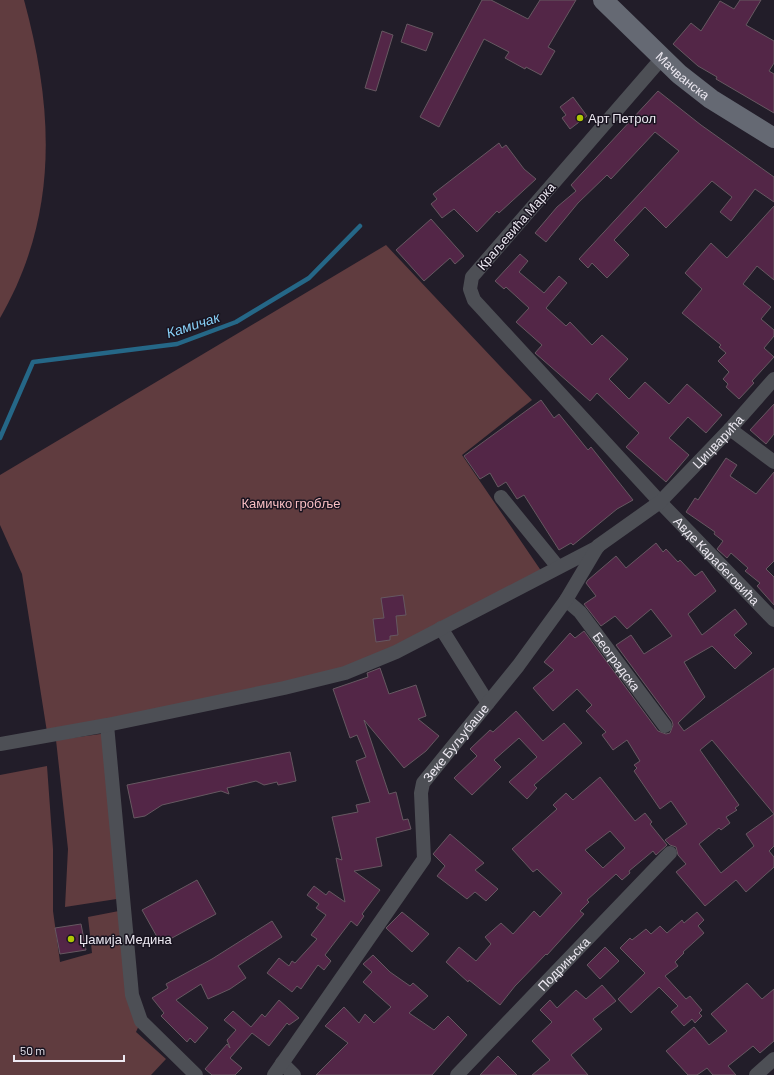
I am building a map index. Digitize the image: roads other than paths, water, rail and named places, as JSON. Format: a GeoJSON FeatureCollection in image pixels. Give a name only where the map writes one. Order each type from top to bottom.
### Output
{"type":"FeatureCollection","features":[{"type":"Feature","properties":{"kind":"main road","name":"Мачванска"},"geometry":{"type":"LineString","coordinates":[[603,0],[679,74],[711,99],[774,138]]}},
{"type":"Feature","properties":{"kind":"street","name":"Краљевића Марка"},"geometry":{"type":"LineString","coordinates":[[660,502],[474,300],[470,289],[472,277],[662,58]]}},
{"type":"Feature","properties":{"kind":"street","name":"Цицварића"},"geometry":{"type":"LineString","coordinates":[[660,502],[730,429],[774,379]]}},
{"type":"Feature","properties":{"kind":"street"},"geometry":{"type":"LineString","coordinates":[[730,429],[774,462]]}},
{"type":"Feature","properties":{"kind":"street"},"geometry":{"type":"LineString","coordinates":[[501,497],[558,567]]}},
{"type":"Feature","properties":{"kind":"street","name":"Зеке Буљубаше"},"geometry":{"type":"LineString","coordinates":[[274,1075],[424,859],[421,793],[423,783],[518,666],[566,600],[598,546],[660,502]]}},
{"type":"Feature","properties":{"kind":"street","name":"Авде Карабеговића"},"geometry":{"type":"LineString","coordinates":[[660,502],[774,620]]}},
{"type":"Feature","properties":{"kind":"street"},"geometry":{"type":"LineString","coordinates":[[0,744],[107,725],[284,688],[345,673],[396,652],[598,546]]}},
{"type":"Feature","properties":{"kind":"street","name":"Београдска"},"geometry":{"type":"LineString","coordinates":[[566,600],[580,612],[665,726]]}},
{"type":"Feature","properties":{"kind":"street"},"geometry":{"type":"LineString","coordinates":[[441,628],[488,703]]}},
{"type":"Feature","properties":{"kind":"street"},"geometry":{"type":"LineString","coordinates":[[107,725],[132,995],[141,1021],[196,1075]]}},
{"type":"Feature","properties":{"kind":"street","name":"Подрињска"},"geometry":{"type":"LineString","coordinates":[[457,1075],[670,853]]}},
{"type":"Feature","properties":{"kind":"street"},"geometry":{"type":"LineString","coordinates":[[756,1075],[774,1059]]}},
{"type":"Feature","properties":{"kind":"street"},"geometry":{"type":"LineString","coordinates":[[282,1064],[294,1075]]}},
{"type":"Feature","properties":{"kind":"waterway","name":"Камичак"},"geometry":{"type":"LineString","coordinates":[[0,438],[33,362],[177,344],[236,322],[309,278],[360,226]]}},
{"type":"Feature","properties":{"kind":"place","name":"Арт Петрол"},"geometry":{"type":"Point","coordinates":[580,118]}},
{"type":"Feature","properties":{"kind":"place","name":"Џамија Медина"},"geometry":{"type":"Point","coordinates":[71,939]}},
{"type":"Feature","properties":{"kind":"park label","name":"Камичко гробље"},"geometry":{"type":"Point","coordinates":[291,503]}}]}
